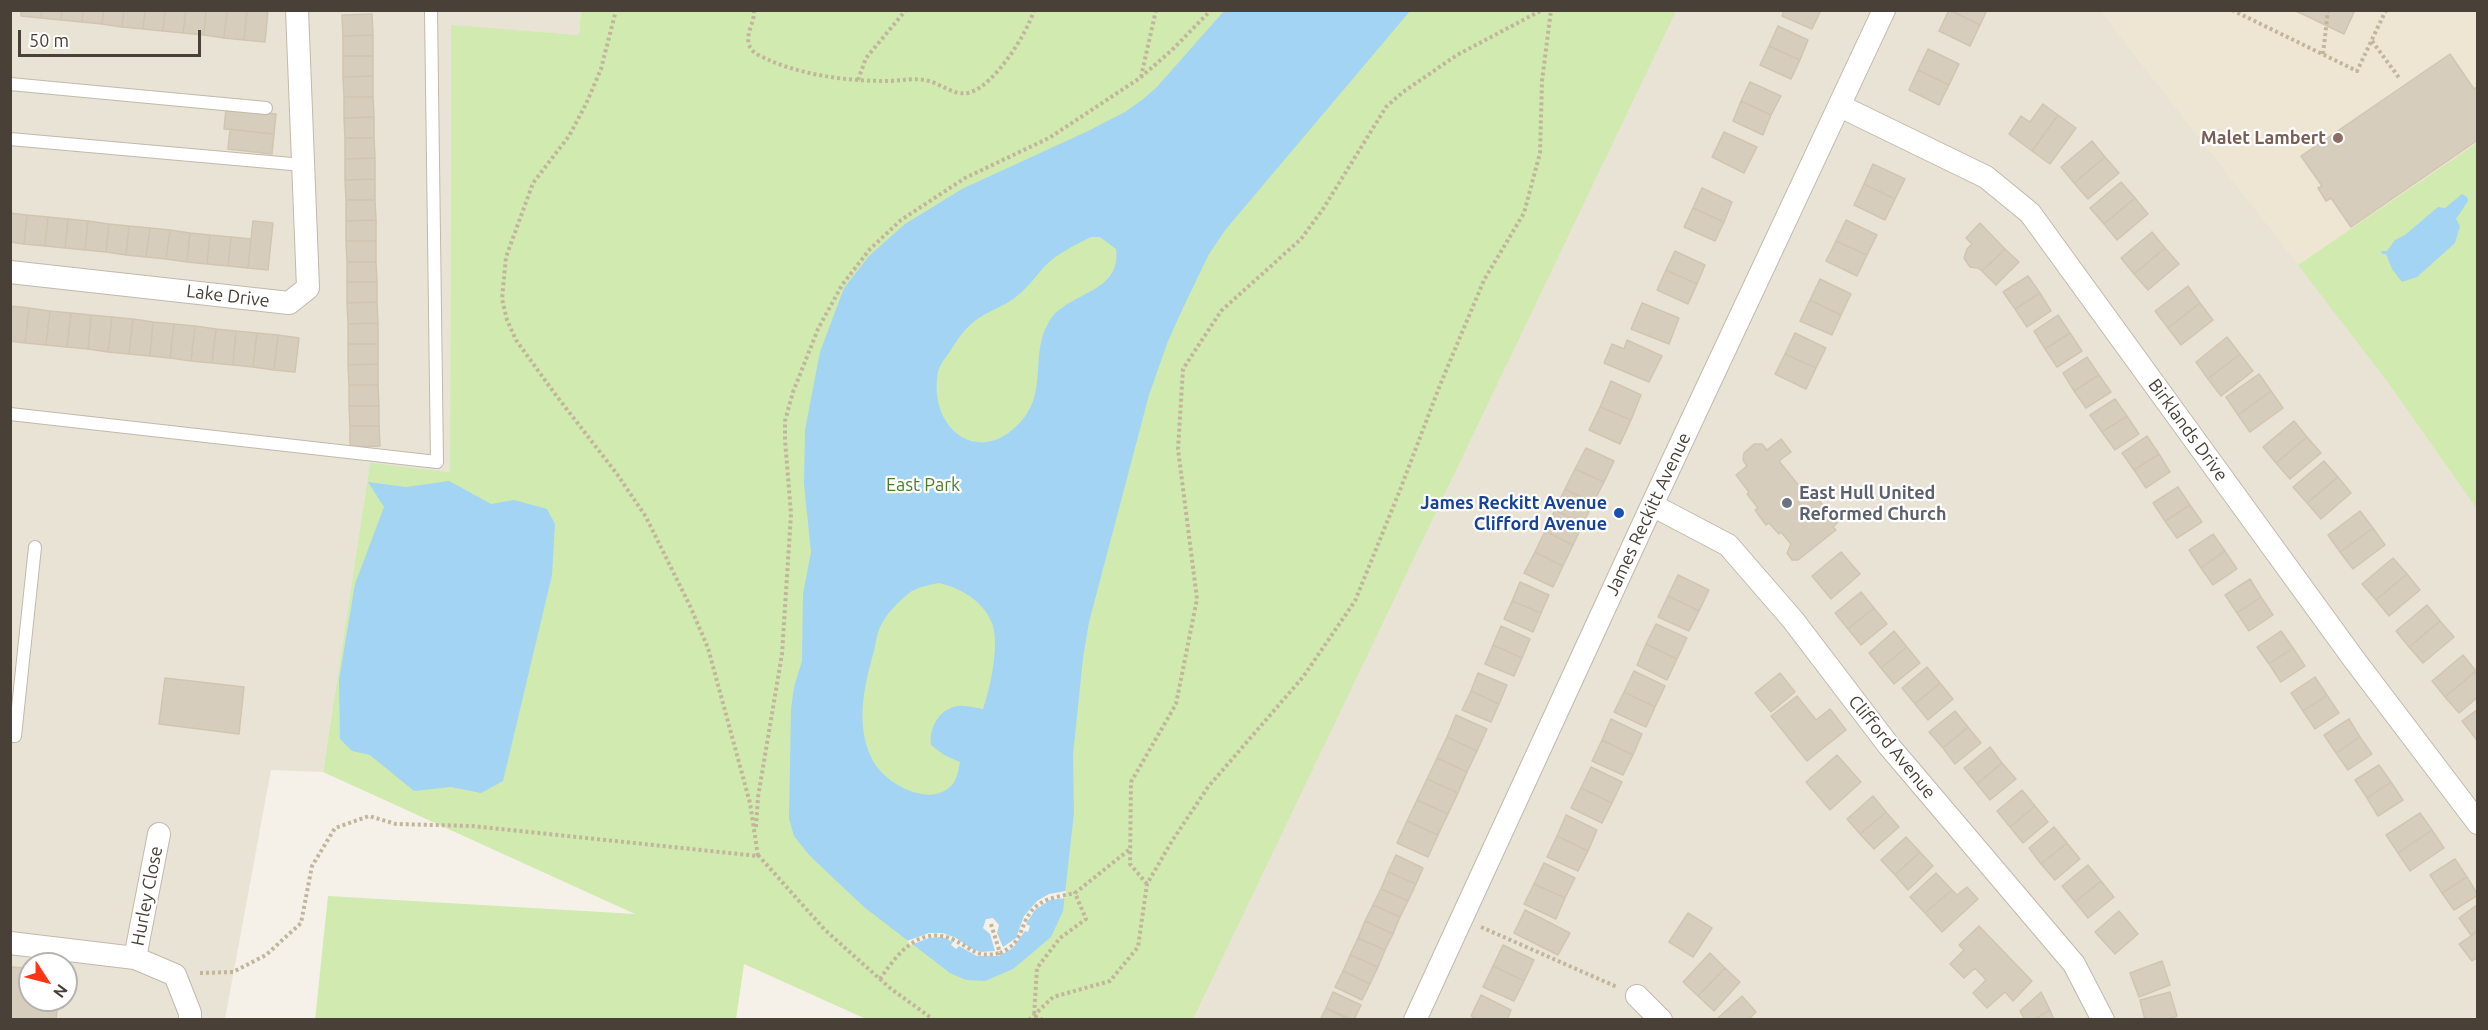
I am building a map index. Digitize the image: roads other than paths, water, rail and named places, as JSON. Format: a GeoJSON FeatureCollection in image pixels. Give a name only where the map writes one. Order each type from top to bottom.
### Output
{"type":"FeatureCollection","features":[{"type":"Feature","properties":{"kind":"street","name":"Lake Drive"},"geometry":{"type":"LineString","coordinates":[[10,272],[290,303],[308,288],[297,10]]}},
{"type":"Feature","properties":{"kind":"street","name":"James Reckitt Avenue"},"geometry":{"type":"LineString","coordinates":[[1414,1020],[1884,10]]}},
{"type":"Feature","properties":{"kind":"street","name":"Birklands Drive"},"geometry":{"type":"LineString","coordinates":[[1840,106],[1986,177],[2030,213],[2346,648],[2478,823]]}},
{"type":"Feature","properties":{"kind":"street","name":"Clifford Avenue"},"geometry":{"type":"LineString","coordinates":[[1652,505],[1728,545],[1779,603],[1889,746],[2074,963],[2103,1020]]}},
{"type":"Feature","properties":{"kind":"street","name":"Hurley Close"},"geometry":{"type":"LineString","coordinates":[[135,958],[159,834]]}},
{"type":"Feature","properties":{"kind":"street","name":"Hurley Close"},"geometry":{"type":"LineString","coordinates":[[10,943],[135,958],[175,975],[190,1013],[190,1020]]}},
{"type":"Feature","properties":{"kind":"street"},"geometry":{"type":"LineString","coordinates":[[1636,996],[1661,1020]]}},
{"type":"Feature","properties":{"kind":"lane"},"geometry":{"type":"LineString","coordinates":[[10,414],[437,462],[431,10]]}},
{"type":"Feature","properties":{"kind":"lane"},"geometry":{"type":"LineString","coordinates":[[10,84],[266,108]]}},
{"type":"Feature","properties":{"kind":"lane"},"geometry":{"type":"LineString","coordinates":[[10,140],[303,165]]}},
{"type":"Feature","properties":{"kind":"lane"},"geometry":{"type":"LineString","coordinates":[[10,736],[15,736],[35,547]]}},
{"type":"Feature","properties":{"kind":"water"},"geometry":{"type":"Polygon","coordinates":[[[1224,11],[1410,11],[1226,229],[1209,254],[1183,308],[1168,341],[1149,395],[1089,622],[1073,755],[1074,813],[1063,911],[1051,937],[1013,969],[985,981],[966,980],[950,973],[864,907],[809,855],[794,836],[789,819],[791,709],[794,687],[802,661],[803,594],[811,552],[804,484],[805,430],[820,352],[844,288],[869,256],[905,224],[962,189],[1125,112],[1156,88],[1224,11]],[[1091,237],[1055,257],[1017,296],[972,323],[942,362],[938,372],[937,393],[941,411],[949,426],[961,436],[975,442],[991,441],[1007,434],[1023,419],[1035,395],[1040,345],[1050,320],[1059,310],[1103,283],[1111,275],[1116,263],[1116,249],[1100,237],[1091,237]],[[939,583],[909,593],[884,621],[878,634],[867,678],[863,705],[864,733],[867,746],[877,767],[904,788],[926,795],[937,794],[949,788],[956,778],[960,762],[944,755],[931,745],[934,726],[941,715],[952,708],[965,706],[983,709],[989,690],[995,652],[994,630],[982,607],[970,596],[939,583]]]}},
{"type":"Feature","properties":{"kind":"water"},"geometry":{"type":"Polygon","coordinates":[[[2462,194],[2467,197],[2468,201],[2456,219],[2460,226],[2455,243],[2417,277],[2402,282],[2392,269],[2386,254],[2382,254],[2381,251],[2387,251],[2395,240],[2405,235],[2438,207],[2445,208],[2462,194]]]}},
{"type":"Feature","properties":{"kind":"water"},"geometry":{"type":"Polygon","coordinates":[[[449,481],[491,504],[514,500],[547,509],[555,524],[552,575],[503,781],[481,793],[451,787],[414,791],[370,755],[352,751],[340,739],[339,680],[355,584],[384,507],[368,482],[406,487],[449,481]]]}},
{"type":"Feature","properties":{"kind":"place","name":"Malet Lambert"},"geometry":{"type":"Point","coordinates":[2338,138]}},
{"type":"Feature","properties":{"kind":"place","name":"East Hull United Reformed Church"},"geometry":{"type":"Point","coordinates":[1787,503]}},
{"type":"Feature","properties":{"kind":"place","name":"James Reckitt Avenue Clifford Avenue"},"geometry":{"type":"Point","coordinates":[1619,513]}},
{"type":"Feature","properties":{"kind":"park label","name":"East Park"},"geometry":{"type":"Point","coordinates":[923,485]}}]}
